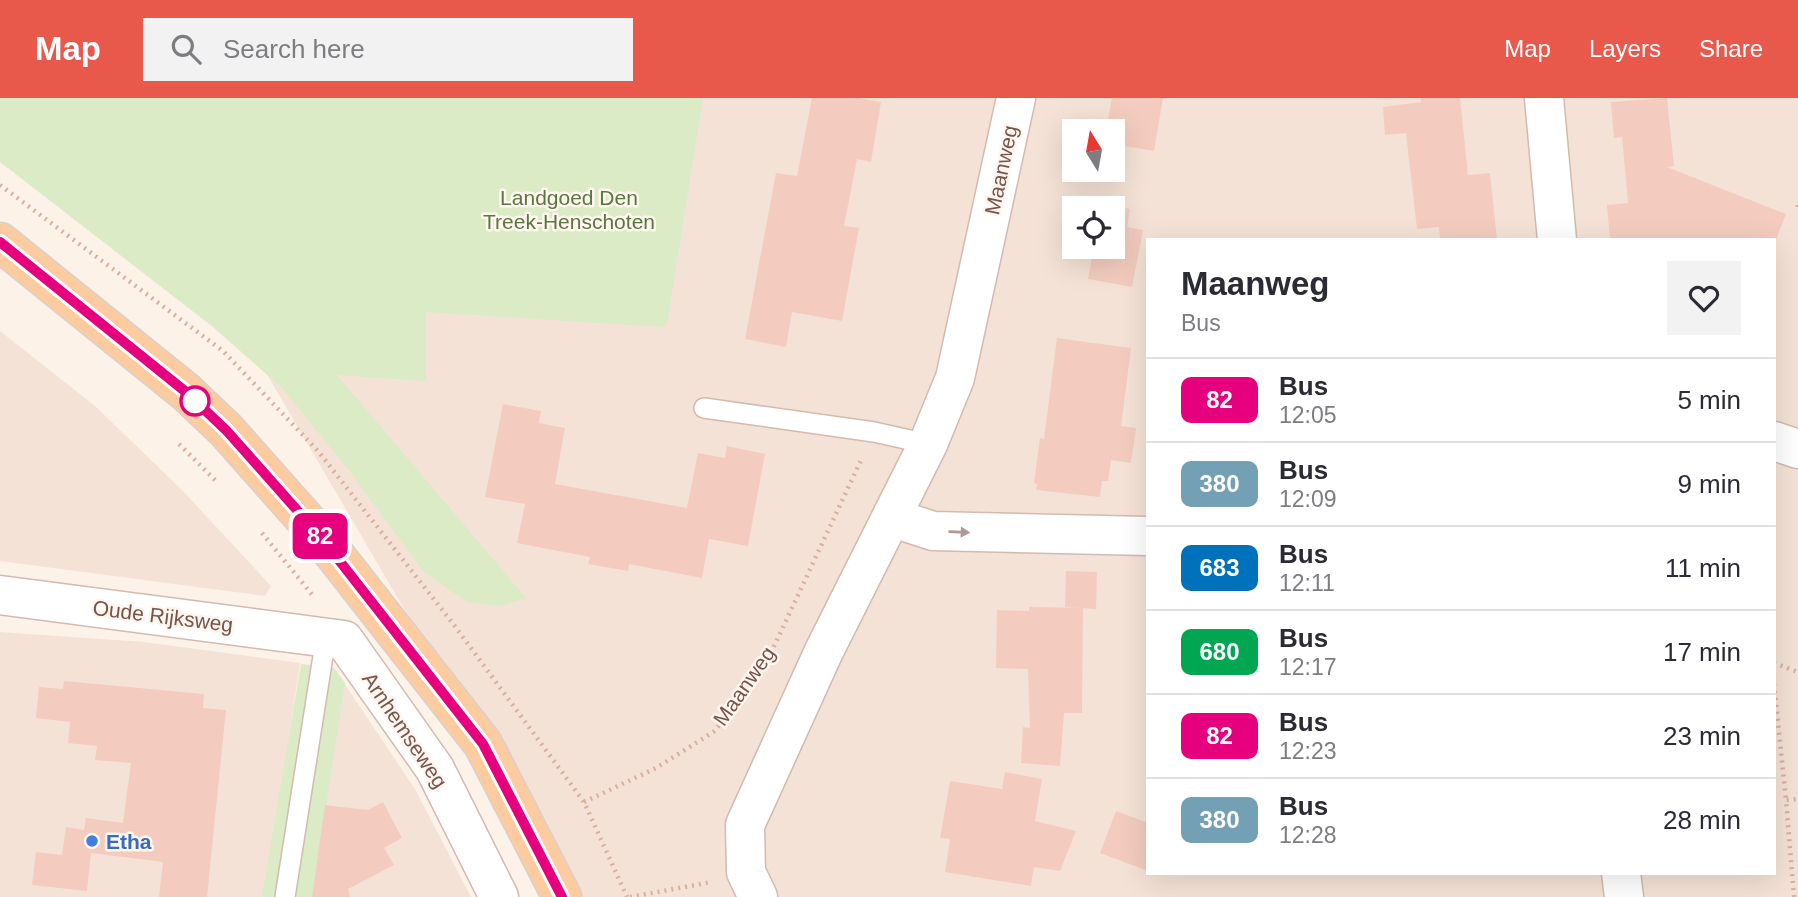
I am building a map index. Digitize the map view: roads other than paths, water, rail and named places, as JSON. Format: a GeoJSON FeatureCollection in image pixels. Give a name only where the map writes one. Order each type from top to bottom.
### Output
{"type":"FeatureCollection","features":[{"type":"Feature","properties":{"kind":"main road"},"geometry":{"type":"LineString","coordinates":[[0,242],[186,392],[226,430],[320,536],[483,744],[562,897]]}},
{"type":"Feature","properties":{"kind":"street","name":"Maanweg"},"geometry":{"type":"LineString","coordinates":[[749,874],[745,825],[824,651],[928,444],[956,378],[1016,98]]}},
{"type":"Feature","properties":{"kind":"street"},"geometry":{"type":"LineString","coordinates":[[1544,98],[1557,238]]}},
{"type":"Feature","properties":{"kind":"street"},"geometry":{"type":"LineString","coordinates":[[1776,442],[1798,449]]}},
{"type":"Feature","properties":{"kind":"street"},"geometry":{"type":"LineString","coordinates":[[893,518],[933,531],[1146,536]]}},
{"type":"Feature","properties":{"kind":"street","name":"Oude Rijksweg"},"geometry":{"type":"LineString","coordinates":[[0,595],[335,639]]}},
{"type":"Feature","properties":{"kind":"street","name":"Arnhemseweg"},"geometry":{"type":"LineString","coordinates":[[335,639],[435,769],[499,897]]}},
{"type":"Feature","properties":{"kind":"street"},"geometry":{"type":"LineString","coordinates":[[1621,875],[1624,897]]}},
{"type":"Feature","properties":{"kind":"lane"},"geometry":{"type":"LineString","coordinates":[[704,408],[874,432],[928,444]]}},
{"type":"Feature","properties":{"kind":"lane"},"geometry":{"type":"LineString","coordinates":[[285,897],[335,639]]}},
{"type":"Feature","properties":{"kind":"place","name":"Etha"},"geometry":{"type":"Point","coordinates":[92,841]}},
{"type":"Feature","properties":{"kind":"park label","name":"Landgoed Den Treek-Henschoten"},"geometry":{"type":"Point","coordinates":[569,209]}}]}
